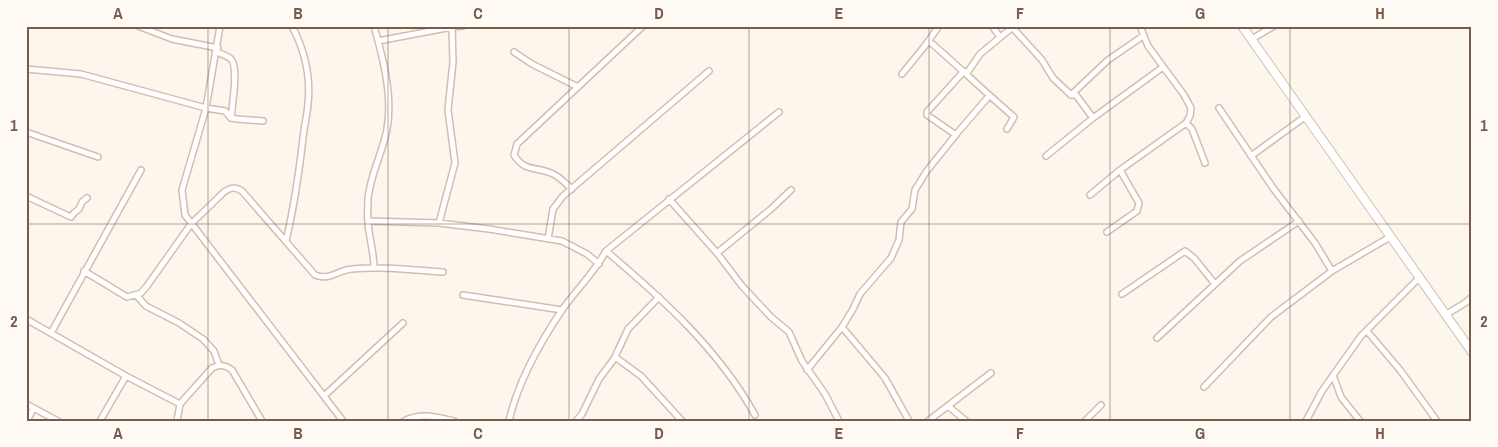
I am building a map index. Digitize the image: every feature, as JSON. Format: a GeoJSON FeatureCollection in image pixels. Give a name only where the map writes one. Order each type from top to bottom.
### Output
{"type":"FeatureCollection","features":[{"type":"Feature","properties":{"kind":"main road"},"geometry":{"type":"LineString","coordinates":[[1242,26],[1472,352]]}},
{"type":"Feature","properties":{"kind":"street"},"geometry":{"type":"LineString","coordinates":[[138,26],[172,39],[217,50],[230,58],[233,62],[234,77],[231,118]]}},
{"type":"Feature","properties":{"kind":"street"},"geometry":{"type":"LineString","coordinates":[[220,26],[206,108],[182,190],[185,215],[343,421]]}},
{"type":"Feature","properties":{"kind":"street"},"geometry":{"type":"LineString","coordinates":[[286,241],[296,192],[309,85],[302,47],[292,26]]}},
{"type":"Feature","properties":{"kind":"street"},"geometry":{"type":"LineString","coordinates":[[374,26],[386,82],[389,113],[387,130],[368,196],[368,221],[374,268]]}},
{"type":"Feature","properties":{"kind":"street"},"geometry":{"type":"LineString","coordinates":[[378,41],[463,26]]}},
{"type":"Feature","properties":{"kind":"street"},"geometry":{"type":"LineString","coordinates":[[572,189],[552,173],[529,169],[519,163],[514,155],[517,144],[643,26]]}},
{"type":"Feature","properties":{"kind":"street"},"geometry":{"type":"LineString","coordinates":[[902,74],[939,26]]}},
{"type":"Feature","properties":{"kind":"street"},"geometry":{"type":"LineString","coordinates":[[992,26],[1000,37]]}},
{"type":"Feature","properties":{"kind":"street"},"geometry":{"type":"LineString","coordinates":[[1090,195],[1120,170],[1186,123],[1190,116],[1191,108],[1184,95],[1143,36],[1140,26]]}},
{"type":"Feature","properties":{"kind":"street"},"geometry":{"type":"LineString","coordinates":[[1252,39],[1274,26]]}},
{"type":"Feature","properties":{"kind":"street"},"geometry":{"type":"LineString","coordinates":[[439,223],[455,163],[448,110],[453,62],[452,27]]}},
{"type":"Feature","properties":{"kind":"street"},"geometry":{"type":"LineString","coordinates":[[956,135],[927,115],[927,112],[966,72],[980,54],[1013,27],[1042,60],[1053,78],[1070,95],[1076,95],[1081,99],[1093,118]]}},
{"type":"Feature","properties":{"kind":"street"},"geometry":{"type":"LineString","coordinates":[[1070,95],[1108,60],[1143,36]]}},
{"type":"Feature","properties":{"kind":"street"},"geometry":{"type":"LineString","coordinates":[[929,41],[966,72],[989,96],[1014,117],[1007,129]]}},
{"type":"Feature","properties":{"kind":"street"},"geometry":{"type":"LineString","coordinates":[[514,52],[532,64],[578,87]]}},
{"type":"Feature","properties":{"kind":"street"},"geometry":{"type":"LineString","coordinates":[[1046,156],[1163,66]]}},
{"type":"Feature","properties":{"kind":"street"},"geometry":{"type":"LineString","coordinates":[[26,69],[81,74],[225,112],[231,118],[263,121]]}},
{"type":"Feature","properties":{"kind":"street"},"geometry":{"type":"LineString","coordinates":[[548,239],[553,209],[572,189],[709,71]]}},
{"type":"Feature","properties":{"kind":"street"},"geometry":{"type":"LineString","coordinates":[[808,370],[842,327],[860,294],[891,258],[898,240],[901,222],[912,209],[917,187],[956,135],[989,96]]}},
{"type":"Feature","properties":{"kind":"street"},"geometry":{"type":"LineString","coordinates":[[1219,108],[1273,188],[1315,243],[1332,271]]}},
{"type":"Feature","properties":{"kind":"street"},"geometry":{"type":"LineString","coordinates":[[509,421],[512,406],[530,364],[562,310],[599,264],[606,251],[779,112]]}},
{"type":"Feature","properties":{"kind":"street"},"geometry":{"type":"LineString","coordinates":[[1251,156],[1306,116]]}},
{"type":"Feature","properties":{"kind":"street"},"geometry":{"type":"LineString","coordinates":[[1186,123],[1192,129],[1205,163]]}},
{"type":"Feature","properties":{"kind":"street"},"geometry":{"type":"LineString","coordinates":[[26,132],[98,157]]}},
{"type":"Feature","properties":{"kind":"street"},"geometry":{"type":"LineString","coordinates":[[51,333],[141,170]]}},
{"type":"Feature","properties":{"kind":"street"},"geometry":{"type":"LineString","coordinates":[[1107,232],[1137,211],[1139,207],[1120,170]]}},
{"type":"Feature","properties":{"kind":"street"},"geometry":{"type":"LineString","coordinates":[[84,271],[127,297],[136,295],[148,286],[191,224],[224,192],[229,188],[234,188],[242,191],[306,266],[315,275],[322,278],[348,269],[374,268],[443,272]]}},
{"type":"Feature","properties":{"kind":"street"},"geometry":{"type":"LineString","coordinates":[[717,253],[771,209],[791,190]]}},
{"type":"Feature","properties":{"kind":"street"},"geometry":{"type":"LineString","coordinates":[[26,196],[71,217],[74,212],[80,209],[82,202],[87,198]]}},
{"type":"Feature","properties":{"kind":"street"},"geometry":{"type":"LineString","coordinates":[[670,199],[717,253],[742,286],[759,305],[789,332],[808,370],[825,394],[839,421]]}},
{"type":"Feature","properties":{"kind":"street"},"geometry":{"type":"LineString","coordinates":[[368,221],[439,223],[562,241],[587,254],[599,264]]}},
{"type":"Feature","properties":{"kind":"street"},"geometry":{"type":"LineString","coordinates":[[1157,338],[1240,261],[1298,221]]}},
{"type":"Feature","properties":{"kind":"street"},"geometry":{"type":"LineString","coordinates":[[1204,387],[1272,317],[1332,271],[1390,237]]}},
{"type":"Feature","properties":{"kind":"street"},"geometry":{"type":"LineString","coordinates":[[606,251],[659,297],[716,358],[742,393],[755,415]]}},
{"type":"Feature","properties":{"kind":"street"},"geometry":{"type":"LineString","coordinates":[[1122,294],[1185,251],[1194,258],[1215,284]]}},
{"type":"Feature","properties":{"kind":"street"},"geometry":{"type":"LineString","coordinates":[[1306,421],[1322,391],[1367,331],[1419,278]]}},
{"type":"Feature","properties":{"kind":"street"},"geometry":{"type":"LineString","coordinates":[[136,295],[146,306],[179,323],[203,339],[214,351],[219,365]]}},
{"type":"Feature","properties":{"kind":"street"},"geometry":{"type":"LineString","coordinates":[[464,295],[562,310]]}},
{"type":"Feature","properties":{"kind":"street"},"geometry":{"type":"LineString","coordinates":[[576,421],[582,414],[600,379],[615,356],[628,329],[659,297]]}},
{"type":"Feature","properties":{"kind":"street"},"geometry":{"type":"LineString","coordinates":[[1446,315],[1472,297]]}},
{"type":"Feature","properties":{"kind":"street"},"geometry":{"type":"LineString","coordinates":[[26,319],[126,376],[180,404]]}},
{"type":"Feature","properties":{"kind":"street"},"geometry":{"type":"LineString","coordinates":[[324,396],[403,323]]}},
{"type":"Feature","properties":{"kind":"street"},"geometry":{"type":"LineString","coordinates":[[842,327],[885,378],[909,421]]}},
{"type":"Feature","properties":{"kind":"street"},"geometry":{"type":"LineString","coordinates":[[1367,331],[1400,370],[1437,421]]}},
{"type":"Feature","properties":{"kind":"street"},"geometry":{"type":"LineString","coordinates":[[615,356],[641,376],[682,421]]}},
{"type":"Feature","properties":{"kind":"street"},"geometry":{"type":"LineString","coordinates":[[177,421],[180,404],[212,368],[219,365],[226,366],[232,370],[262,421]]}},
{"type":"Feature","properties":{"kind":"street"},"geometry":{"type":"LineString","coordinates":[[928,421],[991,373]]}},
{"type":"Feature","properties":{"kind":"street"},"geometry":{"type":"LineString","coordinates":[[1333,375],[1341,397],[1360,421]]}},
{"type":"Feature","properties":{"kind":"street"},"geometry":{"type":"LineString","coordinates":[[100,421],[126,376]]}},
{"type":"Feature","properties":{"kind":"street"},"geometry":{"type":"LineString","coordinates":[[26,404],[58,421]]}},
{"type":"Feature","properties":{"kind":"street"},"geometry":{"type":"LineString","coordinates":[[1084,421],[1101,405]]}},
{"type":"Feature","properties":{"kind":"street"},"geometry":{"type":"LineString","coordinates":[[948,406],[966,421]]}},
{"type":"Feature","properties":{"kind":"street"},"geometry":{"type":"LineString","coordinates":[[27,421],[34,408]]}},
{"type":"Feature","properties":{"kind":"street"},"geometry":{"type":"LineString","coordinates":[[404,421],[411,417],[421,416],[454,421]]}}]}
